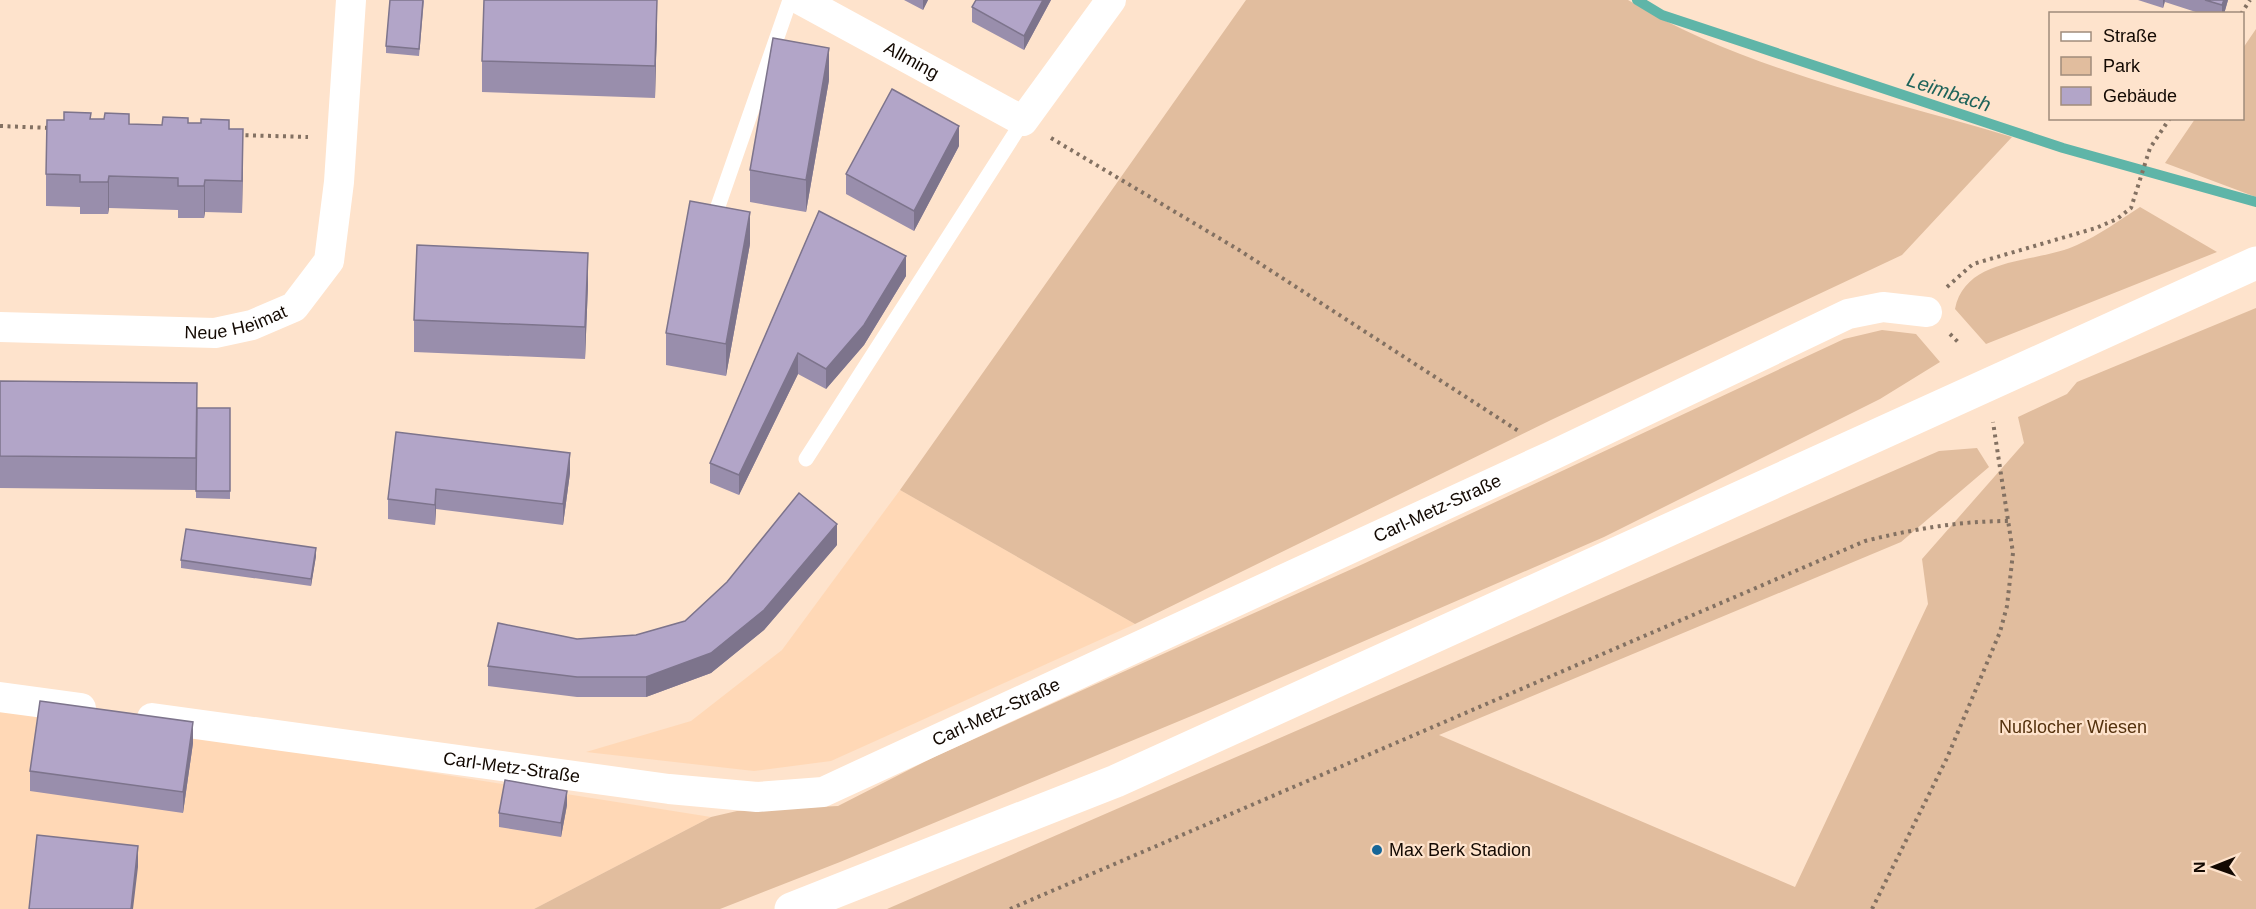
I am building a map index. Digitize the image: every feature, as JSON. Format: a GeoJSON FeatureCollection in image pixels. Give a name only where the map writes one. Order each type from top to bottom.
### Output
{"type":"FeatureCollection","features":[{"type":"Feature","properties":{"kind":"highway"},"geometry":{"type":"LineString","coordinates":[[791,909],[1116,781],[2256,263]]}},
{"type":"Feature","properties":{"kind":"street","name":"Neue Heimat"},"geometry":{"type":"LineString","coordinates":[[0,327],[215,333],[252,325],[294,306],[329,261],[342,139],[351,0]]}},
{"type":"Feature","properties":{"kind":"street","name":"Allming"},"geometry":{"type":"LineString","coordinates":[[801,0],[1023,121]]}},
{"type":"Feature","properties":{"kind":"street"},"geometry":{"type":"LineString","coordinates":[[1023,121],[1111,0]]}},
{"type":"Feature","properties":{"kind":"street","name":"Carl-Metz-Straße"},"geometry":{"type":"LineString","coordinates":[[0,697],[669,789],[757,798],[823,792],[1553,455],[1848,314],[1883,307],[1927,312]]}},
{"type":"Feature","properties":{"kind":"lane"},"geometry":{"type":"LineString","coordinates":[[716,212],[790,0]]}},
{"type":"Feature","properties":{"kind":"lane"},"geometry":{"type":"LineString","coordinates":[[806,459],[1023,121]]}},
{"type":"Feature","properties":{"kind":"path"},"geometry":{"type":"LineString","coordinates":[[1927,312],[1950,282],[1973,264],[2096,228],[2117,219],[2131,208],[2150,148],[2169,120]]}},
{"type":"Feature","properties":{"kind":"path"},"geometry":{"type":"LineString","coordinates":[[1023,121],[1239,250],[1496,414],[1553,455]]}},
{"type":"Feature","properties":{"kind":"path"},"geometry":{"type":"LineString","coordinates":[[0,126],[59,128]]}},
{"type":"Feature","properties":{"kind":"path"},"geometry":{"type":"LineString","coordinates":[[236,135],[342,139]]}},
{"type":"Feature","properties":{"kind":"path"},"geometry":{"type":"LineString","coordinates":[[1872,909],[1947,758],[2000,632],[2011,581],[2013,553],[2010,521],[1993,421]]}},
{"type":"Feature","properties":{"kind":"path"},"geometry":{"type":"LineString","coordinates":[[1010,909],[1864,541],[1932,525],[1966,521],[2010,521]]}},
{"type":"Feature","properties":{"kind":"shaded area"},"geometry":{"type":"Polygon","coordinates":[[[900,490],[1135,624],[831,761],[754,771],[586,752],[691,721],[782,650],[900,490]]]}},
{"type":"Feature","properties":{"kind":"shaded area"},"geometry":{"type":"Polygon","coordinates":[[[0,706],[711,817],[534,909],[0,909],[0,706]]]}},
{"type":"Feature","properties":{"kind":"green space"},"geometry":{"type":"Polygon","coordinates":[[[1246,0],[1628,0],[1672,24],[1766,64],[2012,137],[1902,255],[1551,420],[1135,624],[900,490],[1246,0]]]}},
{"type":"Feature","properties":{"kind":"green space"},"geometry":{"type":"Polygon","coordinates":[[[2256,29],[2256,197],[2165,163],[2194,120],[2244,120],[2244,47],[2256,29]]]}},
{"type":"Feature","properties":{"kind":"green space"},"geometry":{"type":"Polygon","coordinates":[[[2140,207],[2217,252],[1986,344],[1955,309],[1962,292],[1973,279],[1988,270],[2077,245],[2140,207]]]}},
{"type":"Feature","properties":{"kind":"green space","name":"Nußlocher Wiesen"},"geometry":{"type":"Polygon","coordinates":[[[2256,308],[2256,909],[887,909],[1939,451],[1977,448],[1989,467],[1901,542],[1439,735],[1795,887],[1928,604],[1922,559],[2024,443],[2018,417],[2067,394],[2077,382],[2256,308]]]}},
{"type":"Feature","properties":{"kind":"green space"},"geometry":{"type":"Polygon","coordinates":[[[1882,330],[1916,334],[1940,362],[1880,399],[1604,537],[1201,712],[840,862],[720,909],[534,909],[711,817],[737,811],[838,806],[934,757],[1363,564],[1844,339],[1882,330]]]}},
{"type":"Feature","properties":{"kind":"building"},"geometry":{"type":"Polygon","coordinates":[[[390,0],[423,0],[419,49],[386,46],[390,0]]]}},
{"type":"Feature","properties":{"kind":"building"},"geometry":{"type":"Polygon","coordinates":[[[484,0],[657,0],[655,66],[482,61],[484,0]]]}},
{"type":"Feature","properties":{"kind":"building"},"geometry":{"type":"Polygon","coordinates":[[[976,0],[1043,0],[1024,36],[972,7],[976,0]]]}},
{"type":"Feature","properties":{"kind":"building"},"geometry":{"type":"Polygon","coordinates":[[[2205,0],[2224,0],[2222,5],[2205,0]]]}},
{"type":"Feature","properties":{"kind":"building"},"geometry":{"type":"Polygon","coordinates":[[[773,38],[829,48],[806,180],[750,170],[773,38]]]}},
{"type":"Feature","properties":{"kind":"building"},"geometry":{"type":"Polygon","coordinates":[[[892,89],[959,126],[914,211],[846,174],[892,89]]]}},
{"type":"Feature","properties":{"kind":"building"},"geometry":{"type":"Polygon","coordinates":[[[64,112],[91,113],[90,119],[104,119],[105,113],[129,114],[129,124],[162,125],[163,117],[188,118],[188,123],[201,123],[201,119],[229,120],[229,129],[243,129],[242,181],[205,180],[204,186],[178,186],[178,178],[109,176],[108,182],[80,182],[80,175],[46,174],[47,120],[64,120],[64,112]]]}},
{"type":"Feature","properties":{"kind":"building"},"geometry":{"type":"Polygon","coordinates":[[[690,201],[750,212],[726,344],[666,333],[690,201]]]}},
{"type":"Feature","properties":{"kind":"building"},"geometry":{"type":"Polygon","coordinates":[[[819,211],[906,256],[864,325],[826,369],[798,353],[739,475],[710,463],[819,211]]]}},
{"type":"Feature","properties":{"kind":"building"},"geometry":{"type":"Polygon","coordinates":[[[417,245],[588,253],[585,327],[414,320],[417,245]]]}},
{"type":"Feature","properties":{"kind":"building"},"geometry":{"type":"Polygon","coordinates":[[[0,381],[197,383],[196,458],[0,456],[0,381]]]}},
{"type":"Feature","properties":{"kind":"building"},"geometry":{"type":"Polygon","coordinates":[[[197,408],[230,408],[230,491],[196,491],[197,408]]]}},
{"type":"Feature","properties":{"kind":"building"},"geometry":{"type":"Polygon","coordinates":[[[396,432],[570,453],[563,504],[436,489],[435,505],[388,499],[396,432]]]}},
{"type":"Feature","properties":{"kind":"building"},"geometry":{"type":"Polygon","coordinates":[[[799,493],[837,524],[764,610],[711,653],[646,677],[577,677],[488,666],[498,623],[577,639],[636,635],[685,621],[727,582],[799,493]]]}},
{"type":"Feature","properties":{"kind":"building"},"geometry":{"type":"Polygon","coordinates":[[[186,529],[316,548],[311,579],[181,560],[186,529]]]}},
{"type":"Feature","properties":{"kind":"building"},"geometry":{"type":"Polygon","coordinates":[[[40,701],[193,722],[183,792],[30,771],[40,701]]]}},
{"type":"Feature","properties":{"kind":"building"},"geometry":{"type":"Polygon","coordinates":[[[505,780],[567,791],[561,823],[499,813],[505,780]]]}},
{"type":"Feature","properties":{"kind":"building"},"geometry":{"type":"Polygon","coordinates":[[[37,835],[138,846],[131,909],[29,909],[37,835]]]}},
{"type":"Feature","properties":{"kind":"waterway","name":"Leimbach"},"geometry":{"type":"LineString","coordinates":[[1637,0],[1662,15],[2063,148],[2256,202]]}},
{"type":"Feature","properties":{"kind":"place","name":"Max Berk Stadion"},"geometry":{"type":"Point","coordinates":[1377,850]}}]}
